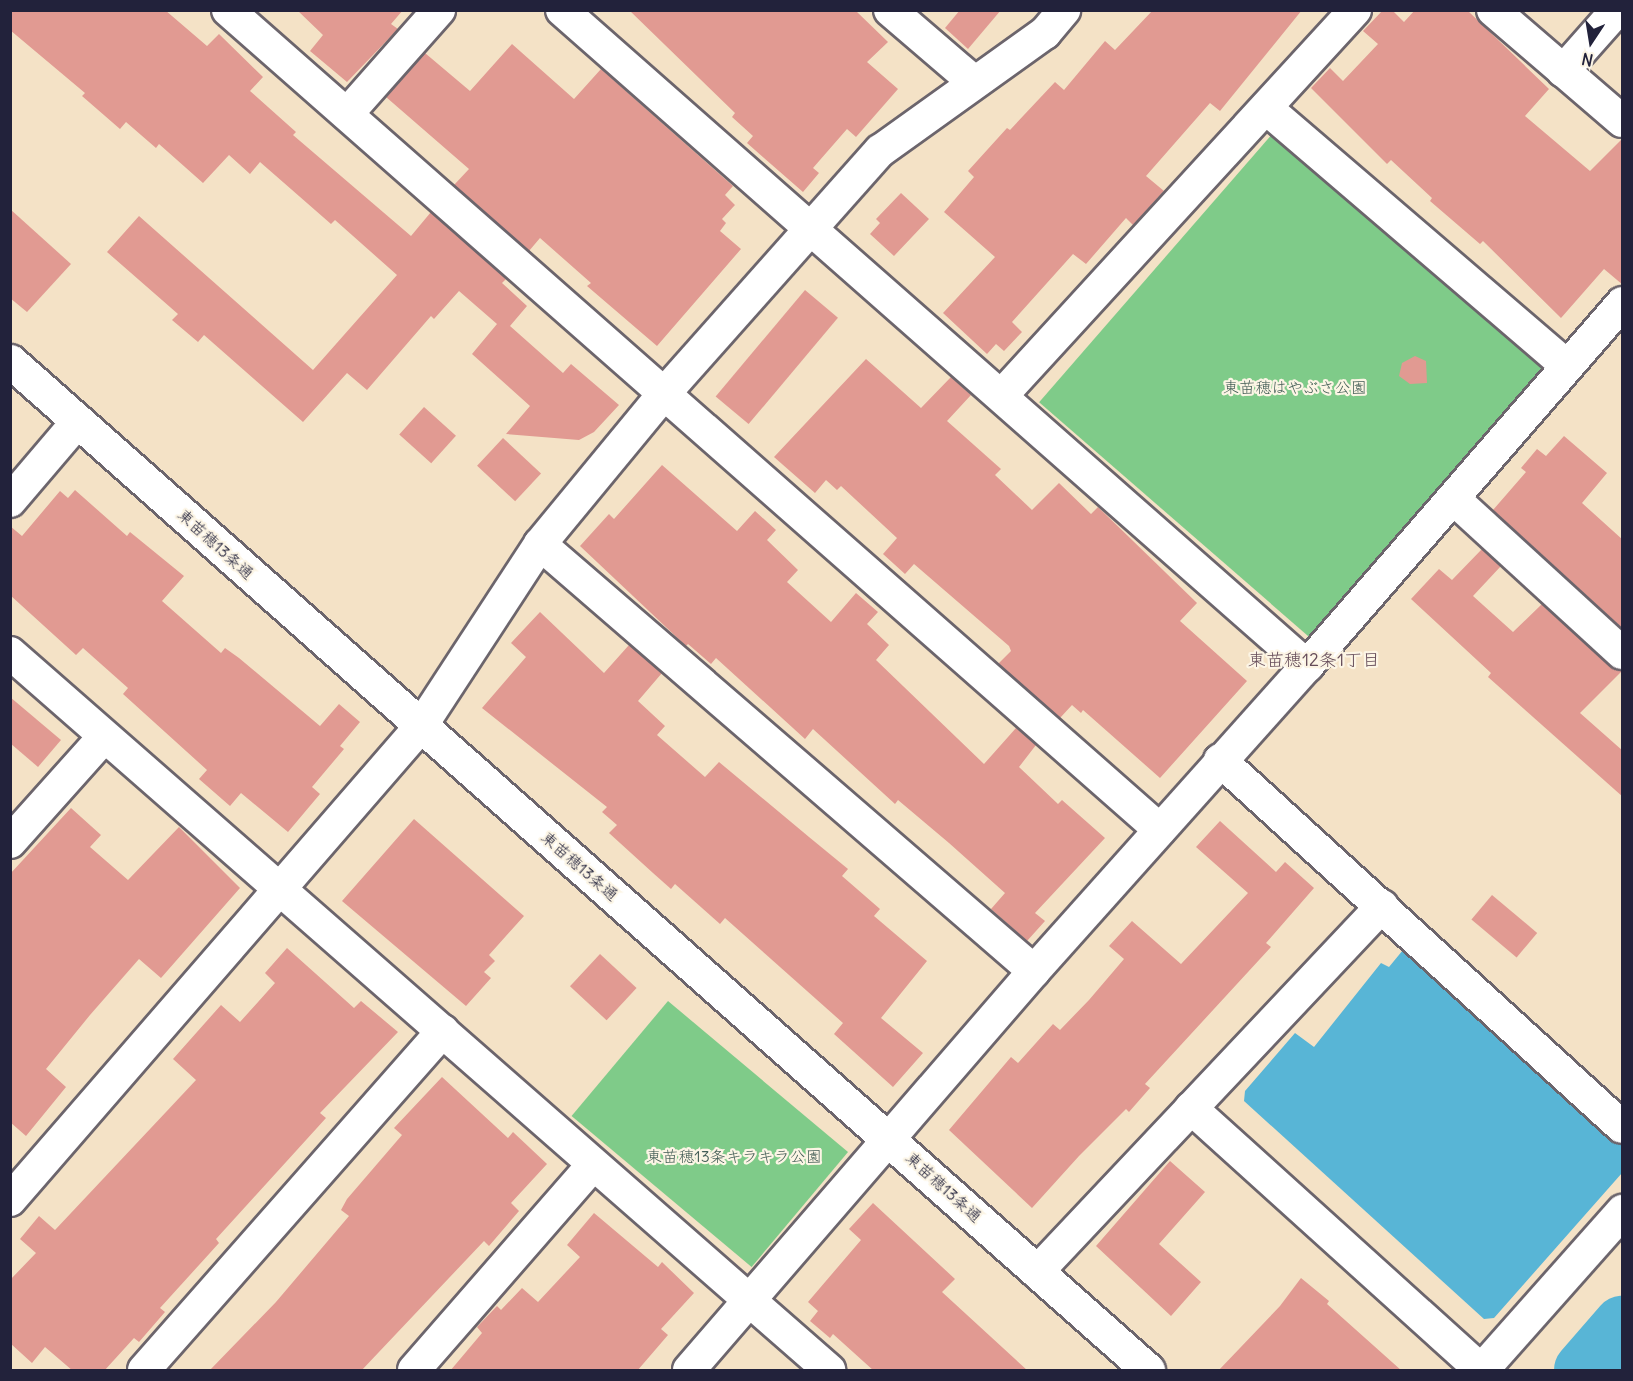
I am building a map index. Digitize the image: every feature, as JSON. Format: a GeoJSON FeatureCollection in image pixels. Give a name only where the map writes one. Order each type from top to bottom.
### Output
{"type":"FeatureCollection","features":[{"type":"Feature","properties":{"kind":"street"},"geometry":{"type":"LineString","coordinates":[[228,10],[1160,830]]}},
{"type":"Feature","properties":{"kind":"street"},"geometry":{"type":"LineString","coordinates":[[347,114],[439,10]]}},
{"type":"Feature","properties":{"kind":"street"},"geometry":{"type":"LineString","coordinates":[[562,10],[1003,394],[1307,666]]}},
{"type":"Feature","properties":{"kind":"street"},"geometry":{"type":"LineString","coordinates":[[891,10],[974,82]]}},
{"type":"Feature","properties":{"kind":"street"},"geometry":{"type":"LineString","coordinates":[[10,1200],[421,726],[540,544],[663,394],[880,151],[1045,33],[1064,10]]}},
{"type":"Feature","properties":{"kind":"street"},"geometry":{"type":"LineString","coordinates":[[1003,394],[1355,10]]}},
{"type":"Feature","properties":{"kind":"street"},"geometry":{"type":"LineString","coordinates":[[1493,10],[1623,121]]}},
{"type":"Feature","properties":{"kind":"street"},"geometry":{"type":"LineString","coordinates":[[1563,71],[1617,10]]}},
{"type":"Feature","properties":{"kind":"street"},"geometry":{"type":"LineString","coordinates":[[1266,108],[1566,365]]}},
{"type":"Feature","properties":{"kind":"street"},"geometry":{"type":"LineString","coordinates":[[689,1371],[1034,971],[1220,760],[1307,666],[1454,499],[1566,365],[1623,303]]}},
{"type":"Feature","properties":{"kind":"street","name":"東苗穂13条通"},"geometry":{"type":"LineString","coordinates":[[10,362],[890,1138],[1148,1371]]}},
{"type":"Feature","properties":{"kind":"street"},"geometry":{"type":"LineString","coordinates":[[10,501],[78,421]]}},
{"type":"Feature","properties":{"kind":"street"},"geometry":{"type":"LineString","coordinates":[[1454,499],[1623,653]]}},
{"type":"Feature","properties":{"kind":"street"},"geometry":{"type":"LineString","coordinates":[[540,544],[1034,971]]}},
{"type":"Feature","properties":{"kind":"street"},"geometry":{"type":"LineString","coordinates":[[10,653],[104,737],[282,887],[593,1164],[752,1300],[829,1371]]}},
{"type":"Feature","properties":{"kind":"street"},"geometry":{"type":"LineString","coordinates":[[10,842],[104,737]]}},
{"type":"Feature","properties":{"kind":"street"},"geometry":{"type":"LineString","coordinates":[[1220,760],[1623,1127]]}},
{"type":"Feature","properties":{"kind":"street"},"geometry":{"type":"LineString","coordinates":[[1037,1272],[1382,906]]}},
{"type":"Feature","properties":{"kind":"street"},"geometry":{"type":"LineString","coordinates":[[144,1371],[442,1031]]}},
{"type":"Feature","properties":{"kind":"street"},"geometry":{"type":"LineString","coordinates":[[1191,1108],[1481,1370],[1623,1211]]}},
{"type":"Feature","properties":{"kind":"street"},"geometry":{"type":"LineString","coordinates":[[414,1371],[593,1164]]}},
{"type":"Feature","properties":{"kind":"green space","name":"東苗穂はやぶさ公園"},"geometry":{"type":"Polygon","coordinates":[[[1274,132],[1551,373],[1316,643],[1039,402],[1274,132]]]}},
{"type":"Feature","properties":{"kind":"green space","name":"東苗穂13条キラキラ公園"},"geometry":{"type":"Polygon","coordinates":[[[668,1001],[848,1152],[752,1267],[572,1116],[668,1001]]]}},
{"type":"Feature","properties":{"kind":"water"},"geometry":{"type":"Polygon","coordinates":[[[1403,950],[1622,1144],[1622,1173],[1494,1318],[1484,1319],[1244,1101],[1245,1091],[1295,1033],[1314,1047],[1381,963],[1389,967],[1403,950]]]}},
{"type":"Feature","properties":{"kind":"building"},"geometry":{"type":"Polygon","coordinates":[[[10,10],[165,10],[207,46],[219,34],[263,77],[250,91],[296,132],[293,135],[411,236],[431,212],[506,279],[502,283],[527,306],[510,326],[563,373],[571,364],[619,405],[594,432],[579,440],[506,434],[530,406],[472,354],[497,324],[459,291],[434,319],[431,316],[367,390],[347,373],[303,422],[204,335],[198,342],[172,320],[178,314],[107,252],[139,216],[313,370],[397,275],[335,220],[331,224],[260,162],[250,174],[229,155],[203,183],[159,144],[156,148],[126,122],[120,129],[82,96],[85,93],[10,30],[10,10]]]}},
{"type":"Feature","properties":{"kind":"building"},"geometry":{"type":"Polygon","coordinates":[[[297,10],[403,10],[391,24],[398,29],[347,82],[310,51],[323,35],[297,10]]]}},
{"type":"Feature","properties":{"kind":"building"},"geometry":{"type":"Polygon","coordinates":[[[629,10],[855,10],[888,42],[867,62],[898,89],[856,137],[847,129],[813,168],[819,173],[803,192],[747,143],[753,136],[732,117],[735,113],[629,10]]]}},
{"type":"Feature","properties":{"kind":"building"},"geometry":{"type":"Polygon","coordinates":[[[960,10],[1001,10],[968,49],[945,28],[960,10]]]}},
{"type":"Feature","properties":{"kind":"building"},"geometry":{"type":"Polygon","coordinates":[[[1153,10],[1302,10],[1220,111],[1210,103],[1146,176],[1164,191],[1133,225],[1126,218],[1086,264],[1073,254],[1012,322],[1022,332],[1004,351],[996,344],[987,354],[943,313],[995,257],[944,212],[974,177],[968,171],[1007,128],[1010,130],[1055,82],[1064,90],[1105,41],[1115,50],[1153,10]]]}},
{"type":"Feature","properties":{"kind":"building"},"geometry":{"type":"Polygon","coordinates":[[[1383,10],[1392,10],[1404,22],[1415,10],[1467,10],[1549,89],[1525,116],[1590,171],[1623,138],[1623,285],[1604,269],[1561,318],[1483,241],[1480,244],[1430,201],[1432,198],[1391,160],[1387,164],[1311,88],[1330,68],[1343,81],[1378,44],[1363,31],[1383,10]]]}},
{"type":"Feature","properties":{"kind":"building"},"geometry":{"type":"Polygon","coordinates":[[[512,44],[574,99],[601,69],[733,186],[725,195],[735,205],[722,219],[726,223],[720,231],[741,249],[657,346],[587,286],[591,283],[540,238],[529,251],[454,185],[469,169],[386,97],[425,53],[470,91],[512,44]]]}},
{"type":"Feature","properties":{"kind":"building"},"geometry":{"type":"Polygon","coordinates":[[[901,193],[929,219],[894,256],[870,234],[880,223],[876,219],[901,193]]]}},
{"type":"Feature","properties":{"kind":"building"},"geometry":{"type":"Polygon","coordinates":[[[10,209],[71,264],[27,312],[10,298],[10,209]]]}},
{"type":"Feature","properties":{"kind":"building"},"geometry":{"type":"Polygon","coordinates":[[[805,290],[838,318],[749,424],[716,396],[805,290]]]}},
{"type":"Feature","properties":{"kind":"building"},"geometry":{"type":"Polygon","coordinates":[[[1415,356],[1426,361],[1427,383],[1410,384],[1399,376],[1402,363],[1415,356]]]}},
{"type":"Feature","properties":{"kind":"building"},"geometry":{"type":"Polygon","coordinates":[[[866,359],[921,408],[951,377],[971,395],[947,421],[1001,469],[995,475],[1032,510],[1059,483],[1091,514],[1098,507],[1197,603],[1180,621],[1247,681],[1160,778],[1083,710],[1081,713],[1072,705],[1060,718],[998,664],[1011,651],[1009,646],[914,564],[905,574],[883,554],[897,538],[841,486],[837,490],[826,480],[815,493],[774,457],[866,359]]]}},
{"type":"Feature","properties":{"kind":"building"},"geometry":{"type":"Polygon","coordinates":[[[424,407],[456,436],[431,463],[399,434],[424,407]]]}},
{"type":"Feature","properties":{"kind":"building"},"geometry":{"type":"Polygon","coordinates":[[[1564,436],[1607,473],[1582,503],[1623,540],[1623,629],[1493,510],[1526,472],[1521,468],[1537,449],[1546,456],[1564,436]]]}},
{"type":"Feature","properties":{"kind":"building"},"geometry":{"type":"Polygon","coordinates":[[[503,438],[541,473],[515,501],[477,466],[503,438]]]}},
{"type":"Feature","properties":{"kind":"building"},"geometry":{"type":"Polygon","coordinates":[[[662,465],[737,531],[755,511],[776,530],[767,540],[798,570],[787,582],[831,622],[856,593],[878,612],[867,624],[889,645],[876,660],[984,764],[1016,728],[1036,745],[1019,767],[1058,804],[1062,800],[1105,838],[1035,913],[1045,921],[1027,941],[991,909],[1005,893],[949,843],[898,800],[895,804],[813,729],[805,739],[716,658],[711,664],[688,644],[686,646],[580,546],[609,514],[614,519],[662,465]]]}},
{"type":"Feature","properties":{"kind":"building"},"geometry":{"type":"Polygon","coordinates":[[[75,490],[127,536],[130,532],[184,576],[162,601],[221,653],[225,648],[239,658],[320,726],[339,704],[360,722],[340,746],[344,749],[312,787],[320,794],[288,832],[241,793],[230,806],[199,779],[207,770],[123,694],[128,688],[83,648],[76,655],[10,595],[10,526],[22,536],[60,491],[68,498],[75,490]]]}},
{"type":"Feature","properties":{"kind":"building"},"geometry":{"type":"Polygon","coordinates":[[[1482,549],[1501,566],[1473,596],[1513,632],[1542,604],[1610,666],[1623,670],[1580,713],[1623,751],[1623,797],[1488,677],[1491,673],[1411,599],[1439,569],[1452,580],[1482,549]]]}},
{"type":"Feature","properties":{"kind":"building"},"geometry":{"type":"Polygon","coordinates":[[[540,612],[604,673],[629,645],[662,673],[638,701],[665,726],[657,735],[705,777],[719,762],[848,869],[842,876],[880,909],[874,916],[927,961],[881,1018],[923,1053],[893,1087],[834,1034],[843,1023],[725,918],[720,924],[675,884],[671,889],[609,833],[617,825],[602,812],[607,807],[482,708],[526,657],[511,643],[540,612]]]}},
{"type":"Feature","properties":{"kind":"building"},"geometry":{"type":"Polygon","coordinates":[[[10,697],[61,740],[38,767],[10,743],[10,697]]]}},
{"type":"Feature","properties":{"kind":"building"},"geometry":{"type":"Polygon","coordinates":[[[71,808],[101,835],[90,847],[128,880],[179,827],[240,888],[161,978],[139,959],[90,1015],[46,1069],[66,1087],[26,1136],[10,1122],[10,874],[71,808]]]}},
{"type":"Feature","properties":{"kind":"building"},"geometry":{"type":"Polygon","coordinates":[[[414,819],[524,916],[489,955],[495,961],[484,972],[491,978],[466,1006],[342,901],[414,819]]]}},
{"type":"Feature","properties":{"kind":"building"},"geometry":{"type":"Polygon","coordinates":[[[1220,821],[1276,872],[1285,862],[1314,888],[1266,943],[1271,947],[1145,1084],[1150,1088],[1129,1112],[1126,1109],[1032,1208],[949,1130],[1011,1057],[1018,1063],[1053,1024],[1060,1030],[1089,1000],[1124,959],[1109,946],[1132,921],[1181,964],[1248,893],[1196,847],[1220,821]]]}},
{"type":"Feature","properties":{"kind":"building"},"geometry":{"type":"Polygon","coordinates":[[[1492,895],[1537,933],[1517,957],[1471,920],[1492,895]]]}},
{"type":"Feature","properties":{"kind":"building"},"geometry":{"type":"Polygon","coordinates":[[[287,948],[354,1008],[361,1001],[398,1032],[320,1113],[326,1118],[216,1239],[219,1243],[160,1308],[165,1312],[139,1342],[134,1338],[104,1371],[73,1371],[45,1347],[32,1363],[10,1343],[10,1280],[36,1253],[20,1239],[39,1216],[55,1230],[196,1080],[173,1059],[221,1005],[240,1022],[275,983],[265,973],[287,948]]]}},
{"type":"Feature","properties":{"kind":"building"},"geometry":{"type":"Polygon","coordinates":[[[600,954],[637,988],[607,1020],[570,986],[600,954]]]}},
{"type":"Feature","properties":{"kind":"building"},"geometry":{"type":"Polygon","coordinates":[[[442,1077],[508,1138],[513,1132],[547,1164],[511,1203],[519,1211],[489,1246],[484,1241],[361,1371],[209,1371],[276,1302],[349,1216],[341,1210],[347,1199],[402,1135],[394,1128],[442,1077]]]}},
{"type":"Feature","properties":{"kind":"building"},"geometry":{"type":"Polygon","coordinates":[[[1170,1161],[1205,1192],[1159,1244],[1201,1282],[1171,1316],[1096,1246],[1170,1161]]]}},
{"type":"Feature","properties":{"kind":"building"},"geometry":{"type":"Polygon","coordinates":[[[873,1203],[955,1279],[942,1292],[1028,1371],[874,1371],[833,1334],[830,1338],[810,1321],[818,1311],[808,1302],[861,1240],[849,1229],[873,1203]]]}},
{"type":"Feature","properties":{"kind":"building"},"geometry":{"type":"Polygon","coordinates":[[[594,1213],[658,1267],[662,1262],[694,1293],[661,1329],[668,1335],[637,1371],[450,1371],[482,1333],[477,1327],[497,1306],[501,1310],[522,1288],[538,1302],[580,1257],[567,1245],[594,1213]]]}},
{"type":"Feature","properties":{"kind":"building"},"geometry":{"type":"Polygon","coordinates":[[[1301,1278],[1329,1301],[1327,1304],[1402,1371],[1218,1371],[1280,1306],[1301,1278]]]}},
{"type":"Feature","properties":{"kind":"waterway"},"geometry":{"type":"LineString","coordinates":[[1583,1370],[1622,1325]]}},
{"type":"Feature","properties":{"kind":"district","name":"東苗穂12条1丁目"},"geometry":{"type":"Point","coordinates":[1314,660]}}]}
